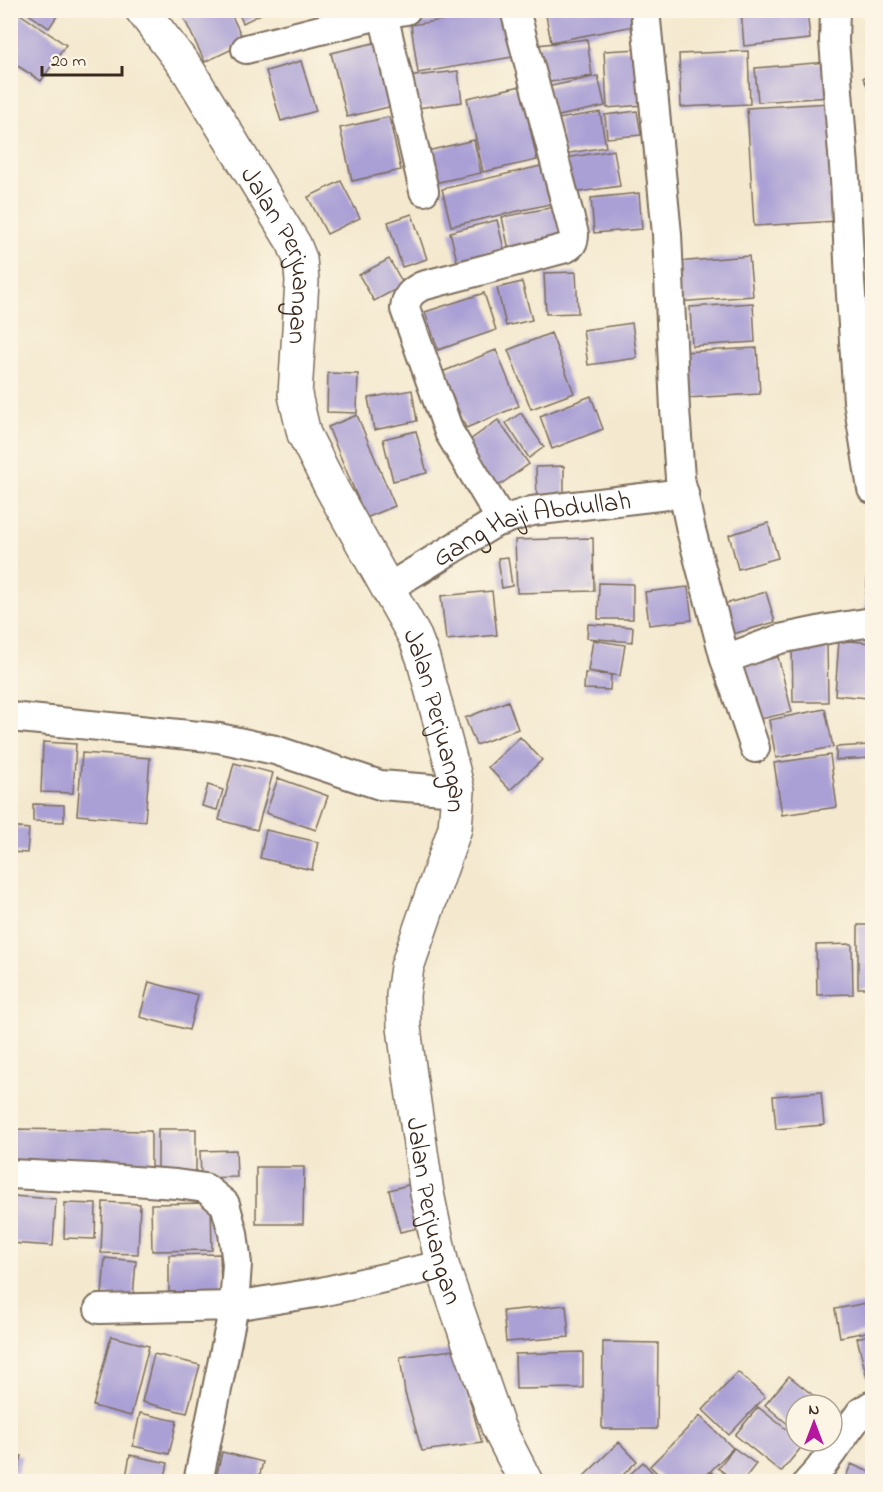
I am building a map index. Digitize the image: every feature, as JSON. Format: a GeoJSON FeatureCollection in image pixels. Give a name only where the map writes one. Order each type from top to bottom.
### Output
{"type":"FeatureCollection","features":[{"type":"Feature","properties":{"kind":"street","name":"Jalan Perjuangan"},"geometry":{"type":"LineString","coordinates":[[142,10],[188,70],[294,244],[300,259],[302,281],[295,395],[304,435],[415,637],[423,657],[453,770],[458,791],[454,828],[407,967],[403,995],[404,1027],[425,1181],[442,1265],[498,1427],[526,1482]]}},
{"type":"Feature","properties":{"kind":"street"},"geometry":{"type":"LineString","coordinates":[[501,521],[449,432],[405,309],[408,296],[422,286],[566,248],[573,243],[574,234],[516,10]]}},
{"type":"Feature","properties":{"kind":"street"},"geometry":{"type":"LineString","coordinates":[[645,10],[667,234],[680,478],[691,530],[725,659],[755,748]]}},
{"type":"Feature","properties":{"kind":"street"},"geometry":{"type":"LineString","coordinates":[[835,10],[834,41],[845,178],[858,401],[873,489]]}},
{"type":"Feature","properties":{"kind":"street"},"geometry":{"type":"LineString","coordinates":[[246,49],[394,12],[424,191]]}},
{"type":"Feature","properties":{"kind":"street","name":"Gang Haji Abdullah"},"geometry":{"type":"LineString","coordinates":[[388,588],[496,522],[532,512],[684,493]]}},
{"type":"Feature","properties":{"kind":"street"},"geometry":{"type":"LineString","coordinates":[[725,659],[780,639],[873,622]]}},
{"type":"Feature","properties":{"kind":"street"},"geometry":{"type":"LineString","coordinates":[[10,717],[219,738],[275,750],[380,785],[458,791]]}},
{"type":"Feature","properties":{"kind":"street"},"geometry":{"type":"LineString","coordinates":[[10,1174],[176,1184],[205,1188],[225,1204],[233,1233],[237,1264],[234,1306],[198,1482]]}},
{"type":"Feature","properties":{"kind":"street"},"geometry":{"type":"LineString","coordinates":[[99,1309],[234,1306],[321,1292],[442,1265]]}},
{"type":"Feature","properties":{"kind":"street"},"geometry":{"type":"LineString","coordinates":[[808,1482],[861,1412],[873,1405]]}},
{"type":"Feature","properties":{"kind":"building"},"geometry":{"type":"Polygon","coordinates":[[[10,10],[14,10],[66,45],[41,81],[10,61],[10,10]]]}},
{"type":"Feature","properties":{"kind":"building"},"geometry":{"type":"Polygon","coordinates":[[[23,10],[61,10],[49,28],[23,10]]]}},
{"type":"Feature","properties":{"kind":"building"},"geometry":{"type":"Polygon","coordinates":[[[180,10],[229,10],[245,43],[205,62],[180,10]]]}},
{"type":"Feature","properties":{"kind":"building"},"geometry":{"type":"Polygon","coordinates":[[[237,10],[269,10],[243,23],[237,10]]]}},
{"type":"Feature","properties":{"kind":"building"},"geometry":{"type":"Polygon","coordinates":[[[503,10],[519,56],[418,73],[411,25],[503,10]]]}},
{"type":"Feature","properties":{"kind":"building"},"geometry":{"type":"Polygon","coordinates":[[[545,10],[636,10],[639,25],[551,42],[545,10]]]}},
{"type":"Feature","properties":{"kind":"building"},"geometry":{"type":"Polygon","coordinates":[[[741,10],[807,10],[810,39],[744,46],[741,10]]]}},
{"type":"Feature","properties":{"kind":"building"},"geometry":{"type":"Polygon","coordinates":[[[587,39],[592,76],[543,83],[538,45],[587,39]]]}},
{"type":"Feature","properties":{"kind":"building"},"geometry":{"type":"Polygon","coordinates":[[[378,42],[393,106],[347,117],[331,53],[378,42]]]}},
{"type":"Feature","properties":{"kind":"building"},"geometry":{"type":"Polygon","coordinates":[[[640,49],[643,105],[607,108],[604,51],[640,49]]]}},
{"type":"Feature","properties":{"kind":"building"},"geometry":{"type":"Polygon","coordinates":[[[748,51],[750,104],[681,107],[679,54],[748,51]]]}},
{"type":"Feature","properties":{"kind":"building"},"geometry":{"type":"Polygon","coordinates":[[[301,61],[316,111],[281,121],[266,71],[301,61]]]}},
{"type":"Feature","properties":{"kind":"building"},"geometry":{"type":"Polygon","coordinates":[[[827,62],[830,97],[758,102],[755,68],[827,62]]]}},
{"type":"Feature","properties":{"kind":"building"},"geometry":{"type":"Polygon","coordinates":[[[458,71],[462,102],[410,109],[406,77],[458,71]]]}},
{"type":"Feature","properties":{"kind":"building"},"geometry":{"type":"Polygon","coordinates":[[[872,73],[872,94],[863,78],[872,73]]]}},
{"type":"Feature","properties":{"kind":"building"},"geometry":{"type":"Polygon","coordinates":[[[598,76],[605,106],[554,117],[547,87],[598,76]]]}},
{"type":"Feature","properties":{"kind":"building"},"geometry":{"type":"Polygon","coordinates":[[[521,86],[537,160],[483,172],[467,98],[521,86]]]}},
{"type":"Feature","properties":{"kind":"building"},"geometry":{"type":"Polygon","coordinates":[[[830,103],[837,221],[754,226],[747,108],[830,103]]]}},
{"type":"Feature","properties":{"kind":"building"},"geometry":{"type":"Polygon","coordinates":[[[637,111],[641,135],[607,138],[605,115],[637,111]]]}},
{"type":"Feature","properties":{"kind":"building"},"geometry":{"type":"Polygon","coordinates":[[[600,112],[606,147],[564,154],[558,119],[600,112]]]}},
{"type":"Feature","properties":{"kind":"building"},"geometry":{"type":"Polygon","coordinates":[[[389,117],[401,170],[352,181],[340,128],[389,117]]]}},
{"type":"Feature","properties":{"kind":"building"},"geometry":{"type":"Polygon","coordinates":[[[474,140],[481,173],[434,183],[427,151],[474,140]]]}},
{"type":"Feature","properties":{"kind":"building"},"geometry":{"type":"Polygon","coordinates":[[[614,150],[620,186],[572,193],[566,158],[614,150]]]}},
{"type":"Feature","properties":{"kind":"building"},"geometry":{"type":"Polygon","coordinates":[[[541,166],[550,204],[451,226],[442,189],[541,166]]]}},
{"type":"Feature","properties":{"kind":"building"},"geometry":{"type":"Polygon","coordinates":[[[341,181],[360,218],[327,234],[308,197],[341,181]]]}},
{"type":"Feature","properties":{"kind":"building"},"geometry":{"type":"Polygon","coordinates":[[[639,193],[642,229],[594,233],[591,198],[639,193]]]}},
{"type":"Feature","properties":{"kind":"building"},"geometry":{"type":"Polygon","coordinates":[[[555,207],[561,239],[509,250],[502,217],[555,207]]]}},
{"type":"Feature","properties":{"kind":"building"},"geometry":{"type":"Polygon","coordinates":[[[412,214],[427,259],[402,267],[388,222],[412,214]]]}},
{"type":"Feature","properties":{"kind":"building"},"geometry":{"type":"Polygon","coordinates":[[[497,220],[504,249],[457,261],[450,232],[497,220]]]}},
{"type":"Feature","properties":{"kind":"building"},"geometry":{"type":"Polygon","coordinates":[[[749,256],[753,296],[679,302],[676,262],[749,256]]]}},
{"type":"Feature","properties":{"kind":"building"},"geometry":{"type":"Polygon","coordinates":[[[389,259],[404,285],[374,301],[359,275],[389,259]]]}},
{"type":"Feature","properties":{"kind":"building"},"geometry":{"type":"Polygon","coordinates":[[[576,272],[578,313],[546,314],[544,273],[576,272]]]}},
{"type":"Feature","properties":{"kind":"building"},"geometry":{"type":"Polygon","coordinates":[[[522,282],[532,320],[506,326],[497,288],[522,282]]]}},
{"type":"Feature","properties":{"kind":"building"},"geometry":{"type":"Polygon","coordinates":[[[484,293],[496,330],[438,350],[425,312],[484,293]]]}},
{"type":"Feature","properties":{"kind":"building"},"geometry":{"type":"Polygon","coordinates":[[[753,303],[755,342],[692,346],[690,307],[753,303]]]}},
{"type":"Feature","properties":{"kind":"building"},"geometry":{"type":"Polygon","coordinates":[[[632,323],[637,358],[588,365],[583,330],[632,323]]]}},
{"type":"Feature","properties":{"kind":"building"},"geometry":{"type":"Polygon","coordinates":[[[551,333],[574,393],[531,409],[508,350],[551,333]]]}},
{"type":"Feature","properties":{"kind":"building"},"geometry":{"type":"Polygon","coordinates":[[[757,348],[760,394],[685,398],[682,352],[757,348]]]}},
{"type":"Feature","properties":{"kind":"building"},"geometry":{"type":"Polygon","coordinates":[[[496,350],[519,406],[466,428],[442,372],[496,350]]]}},
{"type":"Feature","properties":{"kind":"building"},"geometry":{"type":"Polygon","coordinates":[[[328,373],[358,374],[357,413],[327,412],[328,373]]]}},
{"type":"Feature","properties":{"kind":"building"},"geometry":{"type":"Polygon","coordinates":[[[412,390],[417,421],[374,430],[368,398],[412,390]]]}},
{"type":"Feature","properties":{"kind":"building"},"geometry":{"type":"Polygon","coordinates":[[[591,396],[603,429],[552,449],[540,416],[591,396]]]}},
{"type":"Feature","properties":{"kind":"building"},"geometry":{"type":"Polygon","coordinates":[[[521,413],[544,447],[529,458],[506,423],[521,413]]]}},
{"type":"Feature","properties":{"kind":"building"},"geometry":{"type":"Polygon","coordinates":[[[357,415],[395,506],[366,518],[328,427],[357,415]]]}},
{"type":"Feature","properties":{"kind":"building"},"geometry":{"type":"Polygon","coordinates":[[[498,420],[529,464],[494,489],[463,445],[498,420]]]}},
{"type":"Feature","properties":{"kind":"building"},"geometry":{"type":"Polygon","coordinates":[[[416,431],[427,473],[393,481],[383,439],[416,431]]]}},
{"type":"Feature","properties":{"kind":"building"},"geometry":{"type":"Polygon","coordinates":[[[564,466],[564,505],[537,505],[536,467],[564,466]]]}},
{"type":"Feature","properties":{"kind":"building"},"geometry":{"type":"Polygon","coordinates":[[[768,523],[778,558],[738,569],[729,535],[768,523]]]}},
{"type":"Feature","properties":{"kind":"building"},"geometry":{"type":"Polygon","coordinates":[[[593,538],[594,591],[517,593],[515,540],[593,538]]]}},
{"type":"Feature","properties":{"kind":"building"},"geometry":{"type":"Polygon","coordinates":[[[508,557],[512,586],[502,588],[498,558],[508,557]]]}},
{"type":"Feature","properties":{"kind":"building"},"geometry":{"type":"Polygon","coordinates":[[[442,558],[449,570],[425,585],[418,573],[442,558]]]}},
{"type":"Feature","properties":{"kind":"building"},"geometry":{"type":"Polygon","coordinates":[[[868,568],[872,568],[872,611],[865,611],[868,568]]]}},
{"type":"Feature","properties":{"kind":"building"},"geometry":{"type":"Polygon","coordinates":[[[599,583],[633,584],[633,619],[598,619],[599,583]]]}},
{"type":"Feature","properties":{"kind":"building"},"geometry":{"type":"Polygon","coordinates":[[[688,587],[692,620],[649,625],[645,592],[688,587]]]}},
{"type":"Feature","properties":{"kind":"building"},"geometry":{"type":"Polygon","coordinates":[[[492,591],[497,635],[446,640],[441,596],[492,591]]]}},
{"type":"Feature","properties":{"kind":"building"},"geometry":{"type":"Polygon","coordinates":[[[766,592],[775,622],[726,636],[718,606],[766,592]]]}},
{"type":"Feature","properties":{"kind":"building"},"geometry":{"type":"Polygon","coordinates":[[[588,624],[633,627],[632,642],[587,638],[588,624]]]}},
{"type":"Feature","properties":{"kind":"building"},"geometry":{"type":"Polygon","coordinates":[[[593,640],[625,645],[620,676],[588,671],[593,640]]]}},
{"type":"Feature","properties":{"kind":"building"},"geometry":{"type":"Polygon","coordinates":[[[839,640],[872,643],[868,698],[835,695],[839,640]]]}},
{"type":"Feature","properties":{"kind":"building"},"geometry":{"type":"Polygon","coordinates":[[[827,643],[828,702],[793,702],[792,644],[827,643]]]}},
{"type":"Feature","properties":{"kind":"building"},"geometry":{"type":"Polygon","coordinates":[[[778,657],[792,712],[752,721],[739,666],[778,657]]]}},
{"type":"Feature","properties":{"kind":"building"},"geometry":{"type":"Polygon","coordinates":[[[585,673],[611,675],[610,690],[584,689],[585,673]]]}},
{"type":"Feature","properties":{"kind":"building"},"geometry":{"type":"Polygon","coordinates":[[[508,701],[518,729],[476,745],[465,718],[508,701]]]}},
{"type":"Feature","properties":{"kind":"building"},"geometry":{"type":"Polygon","coordinates":[[[825,709],[833,747],[776,758],[769,720],[825,709]]]}},
{"type":"Feature","properties":{"kind":"building"},"geometry":{"type":"Polygon","coordinates":[[[520,737],[542,760],[510,790],[488,767],[520,737]]]}},
{"type":"Feature","properties":{"kind":"building"},"geometry":{"type":"Polygon","coordinates":[[[43,742],[76,744],[73,793],[41,792],[43,742]]]}},
{"type":"Feature","properties":{"kind":"building"},"geometry":{"type":"Polygon","coordinates":[[[870,745],[871,758],[836,760],[836,747],[870,745]]]}},
{"type":"Feature","properties":{"kind":"building"},"geometry":{"type":"Polygon","coordinates":[[[82,753],[150,758],[145,821],[77,815],[82,753]]]}},
{"type":"Feature","properties":{"kind":"building"},"geometry":{"type":"Polygon","coordinates":[[[830,755],[837,807],[782,815],[774,763],[830,755]]]}},
{"type":"Feature","properties":{"kind":"building"},"geometry":{"type":"Polygon","coordinates":[[[234,763],[273,773],[257,830],[219,820],[234,763]]]}},
{"type":"Feature","properties":{"kind":"building"},"geometry":{"type":"Polygon","coordinates":[[[278,778],[328,796],[316,830],[266,813],[278,778]]]}},
{"type":"Feature","properties":{"kind":"building"},"geometry":{"type":"Polygon","coordinates":[[[208,785],[223,790],[217,810],[202,806],[208,785]]]}},
{"type":"Feature","properties":{"kind":"building"},"geometry":{"type":"Polygon","coordinates":[[[33,804],[64,805],[64,822],[33,821],[33,804]]]}},
{"type":"Feature","properties":{"kind":"building"},"geometry":{"type":"Polygon","coordinates":[[[10,827],[29,829],[27,853],[10,852],[10,827]]]}},
{"type":"Feature","properties":{"kind":"building"},"geometry":{"type":"Polygon","coordinates":[[[266,830],[318,842],[312,870],[260,858],[266,830]]]}},
{"type":"Feature","properties":{"kind":"building"},"geometry":{"type":"Polygon","coordinates":[[[858,925],[872,925],[872,988],[858,988],[858,925]]]}},
{"type":"Feature","properties":{"kind":"building"},"geometry":{"type":"Polygon","coordinates":[[[852,944],[853,994],[817,995],[816,945],[852,944]]]}},
{"type":"Feature","properties":{"kind":"building"},"geometry":{"type":"Polygon","coordinates":[[[149,982],[198,995],[189,1030],[140,1017],[149,982]]]}},
{"type":"Feature","properties":{"kind":"building"},"geometry":{"type":"Polygon","coordinates":[[[821,1092],[824,1125],[776,1129],[773,1096],[821,1092]]]}},
{"type":"Feature","properties":{"kind":"building"},"geometry":{"type":"Polygon","coordinates":[[[10,1129],[151,1131],[151,1168],[10,1166],[10,1129]]]}},
{"type":"Feature","properties":{"kind":"building"},"geometry":{"type":"Polygon","coordinates":[[[158,1129],[196,1129],[196,1171],[158,1171],[158,1129]]]}},
{"type":"Feature","properties":{"kind":"building"},"geometry":{"type":"Polygon","coordinates":[[[236,1150],[237,1177],[201,1178],[200,1151],[236,1150]]]}},
{"type":"Feature","properties":{"kind":"building"},"geometry":{"type":"Polygon","coordinates":[[[256,1167],[304,1167],[303,1224],[256,1224],[256,1167]]]}},
{"type":"Feature","properties":{"kind":"building"},"geometry":{"type":"Polygon","coordinates":[[[412,1184],[423,1227],[400,1232],[389,1190],[412,1184]]]}},
{"type":"Feature","properties":{"kind":"building"},"geometry":{"type":"Polygon","coordinates":[[[12,1196],[56,1199],[53,1246],[10,1243],[12,1196]]]}},
{"type":"Feature","properties":{"kind":"building"},"geometry":{"type":"Polygon","coordinates":[[[103,1202],[140,1204],[138,1254],[101,1253],[103,1202]]]}},
{"type":"Feature","properties":{"kind":"building"},"geometry":{"type":"Polygon","coordinates":[[[65,1203],[96,1204],[95,1239],[64,1238],[65,1203]]]}},
{"type":"Feature","properties":{"kind":"building"},"geometry":{"type":"Polygon","coordinates":[[[211,1203],[212,1250],[152,1251],[151,1204],[211,1203]]]}},
{"type":"Feature","properties":{"kind":"building"},"geometry":{"type":"Polygon","coordinates":[[[220,1254],[221,1292],[169,1292],[169,1255],[220,1254]]]}},
{"type":"Feature","properties":{"kind":"building"},"geometry":{"type":"Polygon","coordinates":[[[105,1258],[136,1261],[133,1298],[102,1295],[105,1258]]]}},
{"type":"Feature","properties":{"kind":"building"},"geometry":{"type":"Polygon","coordinates":[[[872,1302],[872,1331],[840,1337],[835,1309],[872,1302]]]}},
{"type":"Feature","properties":{"kind":"building"},"geometry":{"type":"Polygon","coordinates":[[[566,1305],[569,1337],[506,1342],[503,1311],[566,1305]]]}},
{"type":"Feature","properties":{"kind":"building"},"geometry":{"type":"Polygon","coordinates":[[[872,1334],[872,1377],[867,1378],[857,1338],[872,1334]]]}},
{"type":"Feature","properties":{"kind":"building"},"geometry":{"type":"Polygon","coordinates":[[[111,1336],[149,1346],[131,1416],[93,1406],[111,1336]]]}},
{"type":"Feature","properties":{"kind":"building"},"geometry":{"type":"Polygon","coordinates":[[[603,1342],[658,1343],[657,1429],[602,1429],[603,1342]]]}},
{"type":"Feature","properties":{"kind":"building"},"geometry":{"type":"Polygon","coordinates":[[[460,1349],[465,1384],[482,1443],[422,1451],[405,1393],[400,1357],[460,1349]]]}},
{"type":"Feature","properties":{"kind":"building"},"geometry":{"type":"Polygon","coordinates":[[[583,1352],[583,1388],[516,1389],[515,1354],[583,1352]]]}},
{"type":"Feature","properties":{"kind":"building"},"geometry":{"type":"Polygon","coordinates":[[[154,1354],[200,1365],[187,1413],[142,1402],[154,1354]]]}},
{"type":"Feature","properties":{"kind":"building"},"geometry":{"type":"Polygon","coordinates":[[[738,1372],[765,1397],[729,1435],[703,1410],[738,1372]]]}},
{"type":"Feature","properties":{"kind":"building"},"geometry":{"type":"Polygon","coordinates":[[[789,1376],[810,1393],[784,1393],[784,1421],[765,1405],[789,1376]]]}},
{"type":"Feature","properties":{"kind":"building"},"geometry":{"type":"Polygon","coordinates":[[[758,1407],[784,1428],[784,1453],[797,1453],[781,1472],[735,1435],[758,1407]]]}},
{"type":"Feature","properties":{"kind":"building"},"geometry":{"type":"Polygon","coordinates":[[[140,1413],[177,1421],[169,1454],[133,1446],[140,1413]]]}},
{"type":"Feature","properties":{"kind":"building"},"geometry":{"type":"Polygon","coordinates":[[[700,1416],[733,1448],[700,1482],[666,1482],[650,1466],[700,1416]]]}},
{"type":"Feature","properties":{"kind":"building"},"geometry":{"type":"Polygon","coordinates":[[[619,1442],[637,1461],[616,1482],[590,1482],[584,1476],[619,1442]]]}},
{"type":"Feature","properties":{"kind":"building"},"geometry":{"type":"Polygon","coordinates":[[[734,1448],[756,1464],[742,1482],[736,1482],[718,1468],[734,1448]]]}},
{"type":"Feature","properties":{"kind":"building"},"geometry":{"type":"Polygon","coordinates":[[[10,1452],[22,1456],[17,1473],[10,1471],[10,1452]]]}},
{"type":"Feature","properties":{"kind":"building"},"geometry":{"type":"Polygon","coordinates":[[[222,1452],[263,1462],[258,1482],[215,1482],[222,1452]]]}},
{"type":"Feature","properties":{"kind":"building"},"geometry":{"type":"Polygon","coordinates":[[[130,1455],[168,1463],[164,1482],[125,1482],[130,1455]]]}},
{"type":"Feature","properties":{"kind":"building"},"geometry":{"type":"Polygon","coordinates":[[[643,1462],[661,1482],[622,1482],[643,1462]]]}},
{"type":"Feature","properties":{"kind":"building"},"geometry":{"type":"Polygon","coordinates":[[[851,1464],[872,1473],[872,1482],[844,1482],[851,1464]]]}},
{"type":"Feature","properties":{"kind":"building"},"geometry":{"type":"Polygon","coordinates":[[[712,1472],[722,1482],[703,1482],[712,1472]]]}}]}
